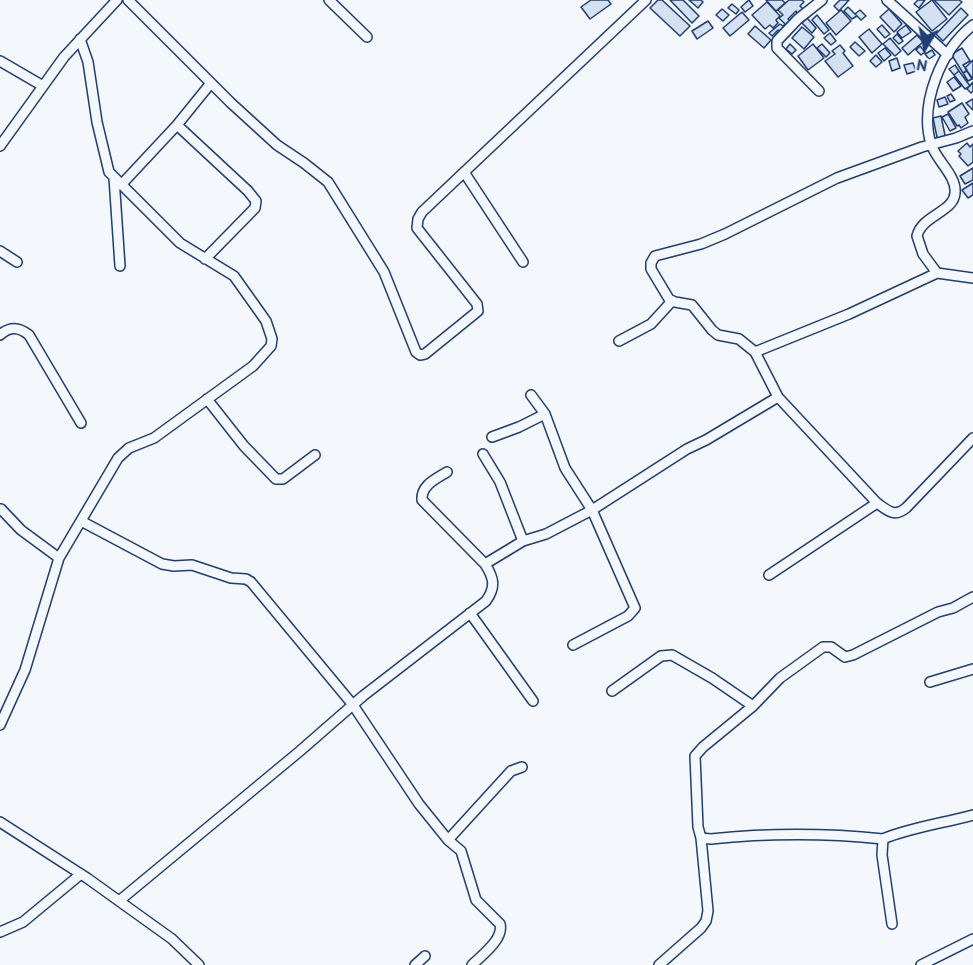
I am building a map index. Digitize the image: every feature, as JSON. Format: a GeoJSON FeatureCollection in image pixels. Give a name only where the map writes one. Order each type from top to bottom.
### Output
{"type":"FeatureCollection","features":[{"type":"Feature","properties":{"kind":"street"},"geometry":{"type":"LineString","coordinates":[[0,146],[80,39],[117,0]]}},
{"type":"Feature","properties":{"kind":"street"},"geometry":{"type":"LineString","coordinates":[[128,0],[277,146],[328,182],[384,272],[416,352],[420,355],[425,354],[478,311],[477,304],[417,228],[422,212],[646,0]]}},
{"type":"Feature","properties":{"kind":"street"},"geometry":{"type":"LineString","coordinates":[[328,0],[367,38]]}},
{"type":"Feature","properties":{"kind":"street"},"geometry":{"type":"LineString","coordinates":[[819,91],[777,48],[776,44],[798,19],[822,0]]}},
{"type":"Feature","properties":{"kind":"street"},"geometry":{"type":"LineString","coordinates":[[887,0],[948,55]]}},
{"type":"Feature","properties":{"kind":"street"},"geometry":{"type":"LineString","coordinates":[[937,273],[923,254],[916,236],[922,224],[954,200],[956,193],[954,184],[932,146],[927,118],[935,78],[948,55],[973,25]]}},
{"type":"Feature","properties":{"kind":"street"},"geometry":{"type":"LineString","coordinates":[[0,725],[25,670],[59,558],[121,453],[154,438],[253,366],[271,346],[272,339],[266,321],[239,281],[228,270],[180,243],[117,181],[107,168],[88,63],[80,39]]}},
{"type":"Feature","properties":{"kind":"street"},"geometry":{"type":"LineString","coordinates":[[0,61],[43,86]]}},
{"type":"Feature","properties":{"kind":"street"},"geometry":{"type":"LineString","coordinates":[[120,266],[117,181],[177,125],[212,83]]}},
{"type":"Feature","properties":{"kind":"street"},"geometry":{"type":"LineString","coordinates":[[177,125],[256,201],[255,208],[205,259]]}},
{"type":"Feature","properties":{"kind":"street"},"geometry":{"type":"LineString","coordinates":[[973,131],[837,178],[736,229],[701,244],[655,256],[651,263],[651,269],[672,301],[692,304],[718,335],[740,339],[755,352],[778,397],[877,503],[890,513],[902,512],[973,438]]}},
{"type":"Feature","properties":{"kind":"street"},"geometry":{"type":"LineString","coordinates":[[464,172],[523,262]]}},
{"type":"Feature","properties":{"kind":"street"},"geometry":{"type":"LineString","coordinates":[[0,251],[17,262]]}},
{"type":"Feature","properties":{"kind":"street"},"geometry":{"type":"LineString","coordinates":[[755,352],[849,314],[937,273],[973,278]]}},
{"type":"Feature","properties":{"kind":"street"},"geometry":{"type":"LineString","coordinates":[[619,341],[651,324],[672,301]]}},
{"type":"Feature","properties":{"kind":"street"},"geometry":{"type":"LineString","coordinates":[[0,335],[12,328],[29,335],[81,423]]}},
{"type":"Feature","properties":{"kind":"street"},"geometry":{"type":"LineString","coordinates":[[531,396],[545,414],[565,468],[592,510],[635,608],[628,616],[573,645]]}},
{"type":"Feature","properties":{"kind":"street"},"geometry":{"type":"LineString","coordinates":[[485,564],[523,541],[546,534],[592,510],[687,449],[778,397]]}},
{"type":"Feature","properties":{"kind":"street"},"geometry":{"type":"LineString","coordinates":[[207,399],[243,446],[276,479],[283,478],[315,455]]}},
{"type":"Feature","properties":{"kind":"street"},"geometry":{"type":"LineString","coordinates":[[492,437],[545,414]]}},
{"type":"Feature","properties":{"kind":"street"},"geometry":{"type":"LineString","coordinates":[[483,454],[500,482],[523,541]]}},
{"type":"Feature","properties":{"kind":"street"},"geometry":{"type":"LineString","coordinates":[[119,901],[353,705],[486,601],[492,590],[493,579],[485,564],[422,500],[422,493],[426,486],[447,472]]}},
{"type":"Feature","properties":{"kind":"street"},"geometry":{"type":"LineString","coordinates":[[769,575],[877,503]]}},
{"type":"Feature","properties":{"kind":"street"},"geometry":{"type":"LineString","coordinates":[[1,510],[21,530],[59,558]]}},
{"type":"Feature","properties":{"kind":"street"},"geometry":{"type":"LineString","coordinates":[[81,522],[162,564],[192,565],[231,578],[249,580],[353,705],[406,787],[448,840],[461,851],[476,900],[501,926],[498,937],[472,965]]}},
{"type":"Feature","properties":{"kind":"street"},"geometry":{"type":"LineString","coordinates":[[658,965],[706,921],[708,911],[698,827],[695,756],[753,706],[780,678],[824,647],[831,647],[845,657],[853,655],[973,597]]}},
{"type":"Feature","properties":{"kind":"street"},"geometry":{"type":"LineString","coordinates":[[470,613],[533,701]]}},
{"type":"Feature","properties":{"kind":"street"},"geometry":{"type":"LineString","coordinates":[[612,691],[667,654],[712,678],[753,706]]}},
{"type":"Feature","properties":{"kind":"street"},"geometry":{"type":"LineString","coordinates":[[930,682],[973,669]]}},
{"type":"Feature","properties":{"kind":"street"},"geometry":{"type":"LineString","coordinates":[[448,840],[511,771],[522,767]]}},
{"type":"Feature","properties":{"kind":"street"},"geometry":{"type":"LineString","coordinates":[[701,838],[776,833],[831,834],[882,839],[897,833],[973,815]]}},
{"type":"Feature","properties":{"kind":"street"},"geometry":{"type":"LineString","coordinates":[[2,826],[81,874],[172,939],[196,962]]}},
{"type":"Feature","properties":{"kind":"street"},"geometry":{"type":"LineString","coordinates":[[882,839],[882,855],[892,924]]}},
{"type":"Feature","properties":{"kind":"street"},"geometry":{"type":"LineString","coordinates":[[0,932],[23,922],[81,874]]}},
{"type":"Feature","properties":{"kind":"street"},"geometry":{"type":"LineString","coordinates":[[921,965],[973,939]]}},
{"type":"Feature","properties":{"kind":"street"},"geometry":{"type":"LineString","coordinates":[[415,965],[424,956]]}},
{"type":"Feature","properties":{"kind":"street"},"geometry":{"type":"LineString","coordinates":[[184,965],[196,962]]}},
{"type":"Feature","properties":{"kind":"building"},"geometry":{"type":"Polygon","coordinates":[[[591,0],[608,0],[611,4],[590,19],[581,7],[591,0]]]}},
{"type":"Feature","properties":{"kind":"building"},"geometry":{"type":"Polygon","coordinates":[[[658,0],[662,0],[690,26],[680,36],[650,8],[658,0]]]}},
{"type":"Feature","properties":{"kind":"building"},"geometry":{"type":"Polygon","coordinates":[[[670,0],[683,0],[699,16],[692,23],[670,0]]]}},
{"type":"Feature","properties":{"kind":"building"},"geometry":{"type":"Polygon","coordinates":[[[689,0],[701,0],[703,2],[698,8],[689,0]]]}},
{"type":"Feature","properties":{"kind":"building"},"geometry":{"type":"Polygon","coordinates":[[[749,0],[753,6],[745,12],[741,7],[749,0]]]}},
{"type":"Feature","properties":{"kind":"building"},"geometry":{"type":"Polygon","coordinates":[[[766,0],[782,0],[785,3],[776,11],[766,0]]]}},
{"type":"Feature","properties":{"kind":"building"},"geometry":{"type":"Polygon","coordinates":[[[789,0],[802,0],[804,2],[800,6],[803,9],[798,14],[796,11],[788,19],[792,23],[781,33],[778,30],[772,36],[769,33],[780,24],[783,26],[785,24],[779,18],[783,15],[778,10],[789,0]]]}},
{"type":"Feature","properties":{"kind":"building"},"geometry":{"type":"Polygon","coordinates":[[[840,0],[849,0],[839,11],[834,6],[840,0]]]}},
{"type":"Feature","properties":{"kind":"building"},"geometry":{"type":"Polygon","coordinates":[[[918,0],[925,0],[919,8],[914,4],[918,0]]]}},
{"type":"Feature","properties":{"kind":"building"},"geometry":{"type":"Polygon","coordinates":[[[932,0],[947,19],[932,31],[916,12],[932,0]]]}},
{"type":"Feature","properties":{"kind":"building"},"geometry":{"type":"Polygon","coordinates":[[[934,0],[959,0],[962,2],[949,15],[934,0]]]}},
{"type":"Feature","properties":{"kind":"building"},"geometry":{"type":"Polygon","coordinates":[[[767,2],[780,16],[773,28],[770,25],[765,29],[752,15],[767,2]]]}},
{"type":"Feature","properties":{"kind":"building"},"geometry":{"type":"Polygon","coordinates":[[[732,4],[739,10],[736,14],[728,8],[732,4]]]}},
{"type":"Feature","properties":{"kind":"building"},"geometry":{"type":"Polygon","coordinates":[[[848,7],[857,16],[852,19],[844,11],[848,7]]]}},
{"type":"Feature","properties":{"kind":"building"},"geometry":{"type":"Polygon","coordinates":[[[961,8],[968,15],[943,41],[936,34],[961,8]]]}},
{"type":"Feature","properties":{"kind":"building"},"geometry":{"type":"Polygon","coordinates":[[[722,9],[729,15],[723,21],[716,15],[722,9]]]}},
{"type":"Feature","properties":{"kind":"building"},"geometry":{"type":"Polygon","coordinates":[[[889,9],[902,24],[894,32],[880,17],[889,9]]]}},
{"type":"Feature","properties":{"kind":"building"},"geometry":{"type":"Polygon","coordinates":[[[841,10],[851,21],[836,35],[826,23],[841,10]]]}},
{"type":"Feature","properties":{"kind":"building"},"geometry":{"type":"Polygon","coordinates":[[[860,10],[866,16],[861,20],[855,14],[860,10]]]}},
{"type":"Feature","properties":{"kind":"building"},"geometry":{"type":"Polygon","coordinates":[[[742,12],[749,20],[730,36],[723,28],[742,12]]]}},
{"type":"Feature","properties":{"kind":"building"},"geometry":{"type":"Polygon","coordinates":[[[817,15],[829,30],[824,34],[812,20],[817,15]]]}},
{"type":"Feature","properties":{"kind":"building"},"geometry":{"type":"Polygon","coordinates":[[[807,18],[816,28],[812,33],[802,23],[807,18]]]}},
{"type":"Feature","properties":{"kind":"building"},"geometry":{"type":"Polygon","coordinates":[[[708,21],[713,28],[697,39],[692,31],[708,21]]]}},
{"type":"Feature","properties":{"kind":"building"},"geometry":{"type":"Polygon","coordinates":[[[882,25],[890,34],[885,38],[877,29],[882,25]]]}},
{"type":"Feature","properties":{"kind":"building"},"geometry":{"type":"Polygon","coordinates":[[[906,25],[911,32],[902,38],[897,32],[906,25]]]}},
{"type":"Feature","properties":{"kind":"building"},"geometry":{"type":"Polygon","coordinates":[[[755,26],[771,40],[764,48],[748,34],[755,26]]]}},
{"type":"Feature","properties":{"kind":"building"},"geometry":{"type":"Polygon","coordinates":[[[802,27],[814,37],[804,49],[792,38],[802,27]]]}},
{"type":"Feature","properties":{"kind":"building"},"geometry":{"type":"Polygon","coordinates":[[[869,29],[882,44],[872,53],[859,37],[869,29]]]}},
{"type":"Feature","properties":{"kind":"building"},"geometry":{"type":"Polygon","coordinates":[[[830,33],[836,41],[831,45],[824,38],[830,33]]]}},
{"type":"Feature","properties":{"kind":"building"},"geometry":{"type":"Polygon","coordinates":[[[897,34],[903,41],[899,44],[893,38],[897,34]]]}},
{"type":"Feature","properties":{"kind":"building"},"geometry":{"type":"Polygon","coordinates":[[[917,35],[923,42],[908,55],[902,48],[917,35]]]}},
{"type":"Feature","properties":{"kind":"building"},"geometry":{"type":"Polygon","coordinates":[[[890,38],[901,51],[895,56],[883,44],[890,38]]]}},
{"type":"Feature","properties":{"kind":"building"},"geometry":{"type":"Polygon","coordinates":[[[855,42],[865,51],[859,56],[850,47],[855,42]]]}},
{"type":"Feature","properties":{"kind":"building"},"geometry":{"type":"Polygon","coordinates":[[[790,44],[796,50],[792,54],[786,49],[790,44]]]}},
{"type":"Feature","properties":{"kind":"building"},"geometry":{"type":"Polygon","coordinates":[[[813,44],[824,58],[808,70],[798,56],[813,44]]]}},
{"type":"Feature","properties":{"kind":"building"},"geometry":{"type":"Polygon","coordinates":[[[822,44],[830,53],[826,57],[817,48],[822,44]]]}},
{"type":"Feature","properties":{"kind":"building"},"geometry":{"type":"Polygon","coordinates":[[[840,45],[853,66],[838,77],[825,61],[835,54],[832,51],[840,45]]]}},
{"type":"Feature","properties":{"kind":"building"},"geometry":{"type":"Polygon","coordinates":[[[920,46],[925,52],[921,55],[916,50],[920,46]]]}},
{"type":"Feature","properties":{"kind":"building"},"geometry":{"type":"Polygon","coordinates":[[[885,48],[891,55],[884,61],[878,53],[885,48]]]}},
{"type":"Feature","properties":{"kind":"building"},"geometry":{"type":"Polygon","coordinates":[[[962,48],[970,61],[963,65],[967,70],[963,73],[953,57],[954,53],[962,48]]]}},
{"type":"Feature","properties":{"kind":"building"},"geometry":{"type":"Polygon","coordinates":[[[932,50],[935,55],[929,59],[925,54],[932,50]]]}},
{"type":"Feature","properties":{"kind":"building"},"geometry":{"type":"Polygon","coordinates":[[[876,55],[882,62],[876,67],[870,61],[876,55]]]}},
{"type":"Feature","properties":{"kind":"building"},"geometry":{"type":"Polygon","coordinates":[[[897,58],[900,68],[892,71],[889,61],[897,58]]]}},
{"type":"Feature","properties":{"kind":"building"},"geometry":{"type":"Polygon","coordinates":[[[973,60],[973,79],[965,68],[973,60]]]}},
{"type":"Feature","properties":{"kind":"building"},"geometry":{"type":"Polygon","coordinates":[[[913,63],[916,71],[907,74],[904,65],[913,63]]]}},
{"type":"Feature","properties":{"kind":"building"},"geometry":{"type":"Polygon","coordinates":[[[955,65],[959,71],[954,75],[949,69],[955,65]]]}},
{"type":"Feature","properties":{"kind":"building"},"geometry":{"type":"Polygon","coordinates":[[[959,71],[970,86],[965,89],[954,75],[959,71]]]}},
{"type":"Feature","properties":{"kind":"building"},"geometry":{"type":"Polygon","coordinates":[[[967,71],[972,79],[968,81],[963,73],[967,71]]]}},
{"type":"Feature","properties":{"kind":"building"},"geometry":{"type":"Polygon","coordinates":[[[954,77],[961,86],[953,91],[947,82],[954,77]]]}},
{"type":"Feature","properties":{"kind":"building"},"geometry":{"type":"Polygon","coordinates":[[[973,82],[973,91],[971,93],[967,89],[973,82]]]}},
{"type":"Feature","properties":{"kind":"building"},"geometry":{"type":"Polygon","coordinates":[[[951,94],[955,100],[950,102],[947,96],[951,94]]]}},
{"type":"Feature","properties":{"kind":"building"},"geometry":{"type":"Polygon","coordinates":[[[945,97],[948,104],[939,107],[937,100],[945,97]]]}},
{"type":"Feature","properties":{"kind":"building"},"geometry":{"type":"Polygon","coordinates":[[[973,99],[973,110],[966,103],[973,99]]]}},
{"type":"Feature","properties":{"kind":"building"},"geometry":{"type":"Polygon","coordinates":[[[962,103],[969,114],[965,117],[968,123],[961,128],[957,126],[948,112],[962,103]]]}},
{"type":"Feature","properties":{"kind":"building"},"geometry":{"type":"Polygon","coordinates":[[[948,114],[956,128],[950,131],[942,117],[948,114]]]}},
{"type":"Feature","properties":{"kind":"building"},"geometry":{"type":"Polygon","coordinates":[[[941,116],[946,140],[938,142],[933,118],[941,116]]]}},
{"type":"Feature","properties":{"kind":"building"},"geometry":{"type":"Polygon","coordinates":[[[967,143],[970,147],[973,144],[973,162],[968,166],[959,156],[961,154],[958,151],[967,143]]]}},
{"type":"Feature","properties":{"kind":"building"},"geometry":{"type":"Polygon","coordinates":[[[973,168],[973,180],[965,184],[960,176],[973,168]]]}},
{"type":"Feature","properties":{"kind":"building"},"geometry":{"type":"Polygon","coordinates":[[[973,183],[973,195],[968,198],[962,190],[973,183]]]}}]}
